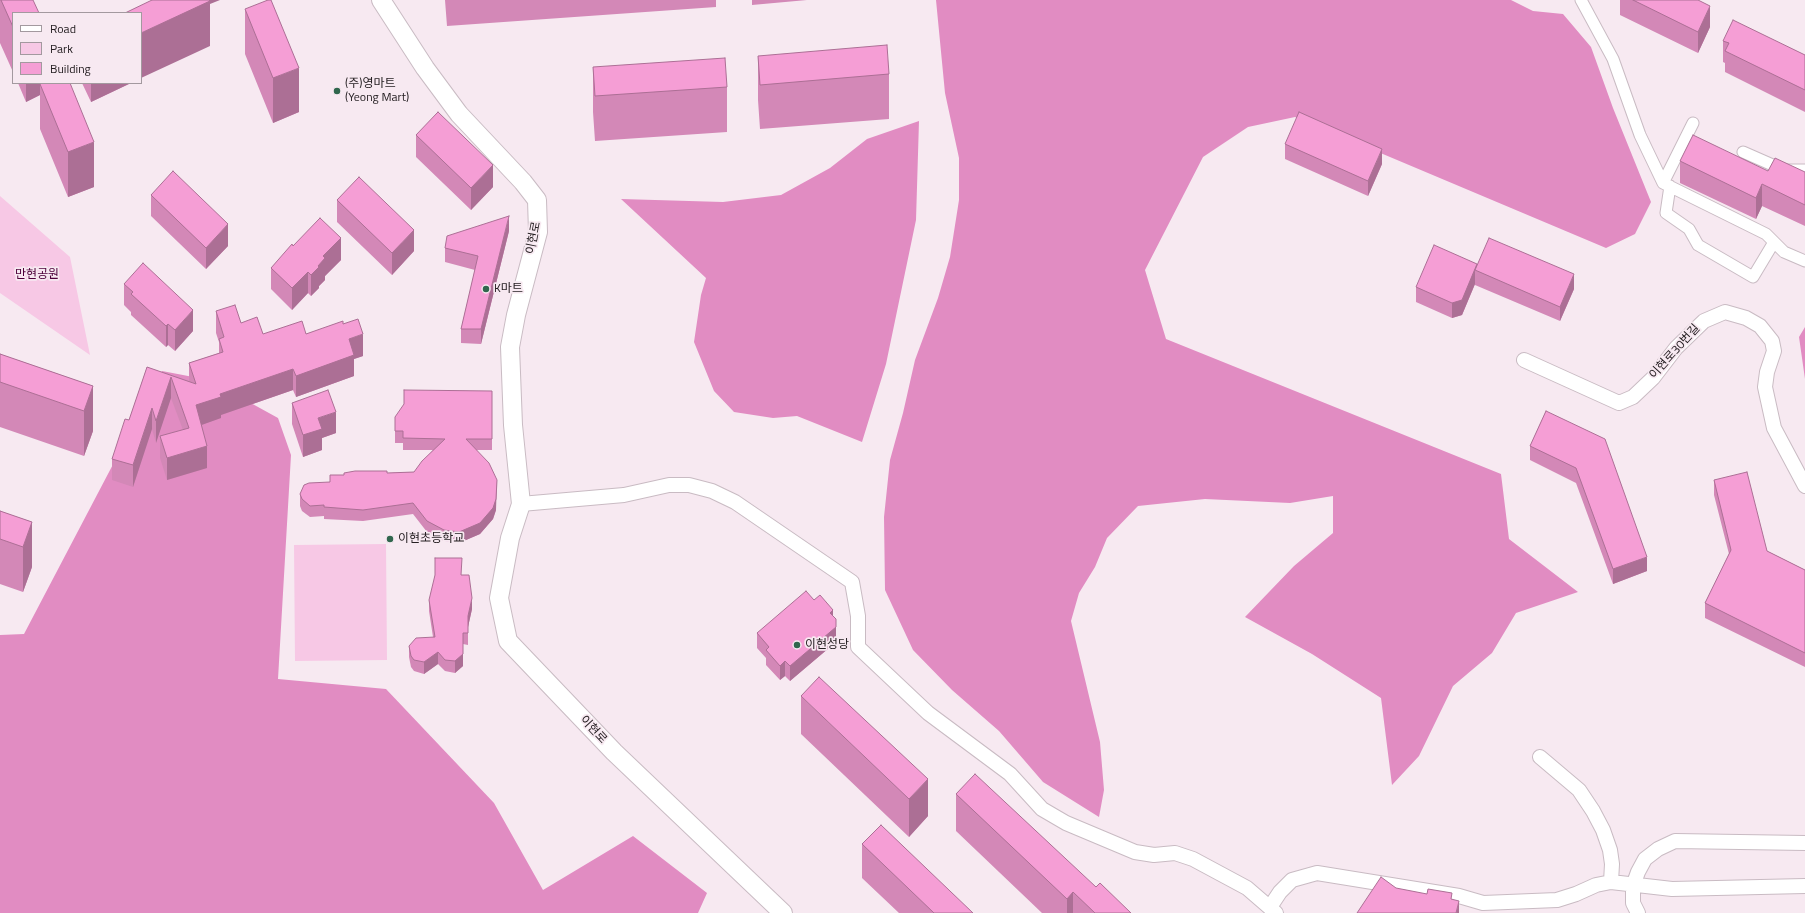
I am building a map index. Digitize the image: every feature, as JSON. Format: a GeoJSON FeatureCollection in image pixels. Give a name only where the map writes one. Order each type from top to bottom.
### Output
{"type":"FeatureCollection","features":[{"type":"Feature","properties":{"kind":"street","name":"이현로"},"geometry":{"type":"LineString","coordinates":[[381,0],[425,68],[459,114],[517,176],[537,200],[538,232],[516,315],[510,347],[513,425],[521,504],[510,538],[499,598],[508,641],[614,752],[783,913]]}},
{"type":"Feature","properties":{"kind":"street"},"geometry":{"type":"LineString","coordinates":[[1581,0],[1613,59],[1640,135],[1666,185],[1766,234],[1784,252],[1805,261]]}},
{"type":"Feature","properties":{"kind":"street"},"geometry":{"type":"LineString","coordinates":[[1693,122],[1666,185],[1666,213],[1689,229],[1698,245],[1753,277],[1774,242]]}},
{"type":"Feature","properties":{"kind":"street"},"geometry":{"type":"LineString","coordinates":[[1743,152],[1784,170],[1805,170]]}},
{"type":"Feature","properties":{"kind":"street","name":"이현로30번길"},"geometry":{"type":"LineString","coordinates":[[1524,360],[1619,403],[1633,397],[1653,378],[1676,348],[1704,321],[1725,312],[1746,318],[1760,326],[1772,341],[1774,351],[1767,372],[1765,387],[1774,428],[1805,486]]}},
{"type":"Feature","properties":{"kind":"street"},"geometry":{"type":"LineString","coordinates":[[521,504],[624,495],[669,485],[689,485],[712,491],[735,502],[852,582],[858,616],[858,647],[928,713],[1010,774],[1042,809],[1066,823],[1135,852],[1154,855],[1175,853],[1193,859],[1247,888],[1273,910],[1280,892],[1292,880],[1317,873],[1458,896],[1483,903],[1557,900],[1576,894],[1596,884],[1611,882],[1633,886],[1672,889],[1805,886]]}},
{"type":"Feature","properties":{"kind":"street"},"geometry":{"type":"LineString","coordinates":[[1540,757],[1579,790],[1593,811],[1603,830],[1610,850],[1612,864],[1611,882]]}},
{"type":"Feature","properties":{"kind":"street"},"geometry":{"type":"LineString","coordinates":[[1638,913],[1633,903],[1633,886],[1638,872],[1645,859],[1658,849],[1675,841],[1805,843]]}},
{"type":"Feature","properties":{"kind":"green space","name":"만현공원"},"geometry":{"type":"Polygon","coordinates":[[[0,196],[70,257],[90,355],[0,293],[0,196]]]}},
{"type":"Feature","properties":{"kind":"green space"},"geometry":{"type":"Polygon","coordinates":[[[386,544],[387,660],[295,661],[294,545],[386,544]]]}},
{"type":"Feature","properties":{"kind":"shaded area"},"geometry":{"type":"Polygon","coordinates":[[[936,0],[1511,0],[1533,11],[1563,14],[1591,47],[1613,108],[1651,202],[1635,234],[1606,248],[1295,117],[1248,127],[1203,157],[1145,270],[1166,339],[1501,474],[1509,539],[1578,592],[1516,613],[1492,653],[1453,686],[1419,756],[1392,785],[1381,698],[1312,654],[1245,617],[1294,566],[1333,533],[1333,496],[1290,503],[1205,499],[1138,506],[1107,538],[1095,567],[1079,593],[1071,621],[1100,742],[1104,790],[1099,817],[1043,782],[999,731],[952,690],[913,650],[885,590],[884,517],[890,460],[903,413],[915,360],[938,298],[950,257],[959,200],[959,158],[945,93],[936,0]]]}},
{"type":"Feature","properties":{"kind":"shaded area"},"geometry":{"type":"Polygon","coordinates":[[[919,121],[916,220],[886,364],[862,442],[797,416],[773,418],[734,412],[714,391],[694,342],[701,295],[706,278],[621,199],[723,202],[781,195],[830,168],[867,139],[919,121]]]}},
{"type":"Feature","properties":{"kind":"shaded area"},"geometry":{"type":"Polygon","coordinates":[[[1805,327],[1805,379],[1799,337],[1805,327]]]}},
{"type":"Feature","properties":{"kind":"shaded area"},"geometry":{"type":"Polygon","coordinates":[[[162,371],[209,380],[278,418],[291,455],[278,679],[386,689],[494,803],[543,890],[633,836],[707,893],[698,913],[0,913],[0,635],[24,634],[162,371]]]}},
{"type":"Feature","properties":{"kind":"building"},"geometry":{"type":"Polygon","coordinates":[[[1,0],[33,0],[39,12],[12,12],[12,25],[1,0]]]}},
{"type":"Feature","properties":{"kind":"building"},"geometry":{"type":"Polygon","coordinates":[[[152,0],[210,1],[142,33],[142,12],[127,12],[152,0]]]}},
{"type":"Feature","properties":{"kind":"building"},"geometry":{"type":"Polygon","coordinates":[[[271,0],[299,68],[273,78],[245,9],[271,0]]]}},
{"type":"Feature","properties":{"kind":"building"},"geometry":{"type":"Polygon","coordinates":[[[1633,0],[1698,0],[1710,6],[1698,32],[1633,0]]]}},
{"type":"Feature","properties":{"kind":"building"},"geometry":{"type":"Polygon","coordinates":[[[1733,20],[1805,55],[1805,90],[1725,51],[1729,43],[1723,41],[1733,20]]]}},
{"type":"Feature","properties":{"kind":"building"},"geometry":{"type":"Polygon","coordinates":[[[887,45],[889,74],[760,85],[758,56],[887,45]]]}},
{"type":"Feature","properties":{"kind":"building"},"geometry":{"type":"Polygon","coordinates":[[[725,58],[727,87],[595,96],[593,67],[725,58]]]}},
{"type":"Feature","properties":{"kind":"building"},"geometry":{"type":"Polygon","coordinates":[[[40,84],[70,84],[94,142],[68,152],[40,84]]]}},
{"type":"Feature","properties":{"kind":"building"},"geometry":{"type":"Polygon","coordinates":[[[438,112],[493,165],[471,188],[416,135],[438,112]]]}},
{"type":"Feature","properties":{"kind":"building"},"geometry":{"type":"Polygon","coordinates":[[[1299,112],[1382,149],[1368,181],[1285,144],[1299,112]]]}},
{"type":"Feature","properties":{"kind":"building"},"geometry":{"type":"Polygon","coordinates":[[[1693,135],[1768,171],[1775,158],[1805,172],[1805,205],[1762,184],[1756,198],[1680,161],[1693,135]]]}},
{"type":"Feature","properties":{"kind":"building"},"geometry":{"type":"Polygon","coordinates":[[[173,171],[228,224],[206,248],[151,195],[173,171]]]}},
{"type":"Feature","properties":{"kind":"building"},"geometry":{"type":"Polygon","coordinates":[[[359,177],[414,230],[392,253],[337,200],[359,177]]]}},
{"type":"Feature","properties":{"kind":"building"},"geometry":{"type":"Polygon","coordinates":[[[509,216],[481,329],[461,329],[478,256],[445,248],[447,236],[509,216]]]}},
{"type":"Feature","properties":{"kind":"building"},"geometry":{"type":"Polygon","coordinates":[[[320,218],[341,238],[323,256],[325,258],[318,266],[319,267],[311,275],[308,272],[292,288],[271,268],[292,244],[293,246],[320,218]]]}},
{"type":"Feature","properties":{"kind":"building"},"geometry":{"type":"Polygon","coordinates":[[[1489,238],[1574,274],[1560,307],[1475,270],[1489,238]]]}},
{"type":"Feature","properties":{"kind":"building"},"geometry":{"type":"Polygon","coordinates":[[[1434,245],[1477,264],[1462,300],[1452,303],[1416,287],[1434,245]]]}},
{"type":"Feature","properties":{"kind":"building"},"geometry":{"type":"Polygon","coordinates":[[[143,263],[193,310],[175,330],[168,324],[166,326],[131,294],[133,292],[124,284],[143,263]]]}},
{"type":"Feature","properties":{"kind":"building"},"geometry":{"type":"Polygon","coordinates":[[[235,305],[241,323],[257,317],[263,334],[302,321],[306,334],[343,321],[343,324],[358,319],[363,334],[349,339],[354,355],[296,376],[293,369],[220,394],[221,397],[196,405],[207,446],[167,458],[160,436],[189,428],[171,377],[156,421],[152,408],[133,465],[112,459],[125,419],[129,420],[147,367],[196,384],[189,363],[223,352],[219,339],[224,337],[216,311],[235,305]]]}},
{"type":"Feature","properties":{"kind":"building"},"geometry":{"type":"Polygon","coordinates":[[[0,354],[93,386],[84,411],[0,382],[0,354]]]}},
{"type":"Feature","properties":{"kind":"building"},"geometry":{"type":"Polygon","coordinates":[[[328,390],[336,412],[318,418],[322,429],[303,435],[292,403],[328,390]]]}},
{"type":"Feature","properties":{"kind":"building"},"geometry":{"type":"Polygon","coordinates":[[[404,390],[492,391],[492,439],[466,439],[489,463],[497,480],[496,499],[493,508],[480,523],[459,532],[444,530],[427,521],[413,503],[363,510],[324,507],[324,505],[310,506],[302,499],[300,494],[304,485],[309,483],[330,482],[330,475],[344,475],[344,473],[355,471],[387,471],[387,473],[414,472],[422,461],[445,439],[403,438],[403,431],[395,431],[395,417],[404,404],[404,390]]]}},
{"type":"Feature","properties":{"kind":"building"},"geometry":{"type":"Polygon","coordinates":[[[1546,411],[1605,439],[1647,557],[1613,569],[1576,468],[1530,446],[1546,411]]]}},
{"type":"Feature","properties":{"kind":"building"},"geometry":{"type":"Polygon","coordinates":[[[1747,472],[1767,551],[1805,570],[1805,653],[1705,603],[1731,550],[1714,480],[1747,472]]]}},
{"type":"Feature","properties":{"kind":"building"},"geometry":{"type":"Polygon","coordinates":[[[0,511],[32,522],[23,547],[0,539],[0,511]]]}},
{"type":"Feature","properties":{"kind":"building"},"geometry":{"type":"Polygon","coordinates":[[[435,558],[462,558],[461,575],[469,575],[472,598],[468,616],[468,633],[463,633],[463,654],[455,661],[445,660],[438,652],[424,662],[414,660],[411,656],[409,646],[416,638],[435,637],[429,600],[435,575],[435,558]]]}},
{"type":"Feature","properties":{"kind":"building","name":"이현성당"},"geometry":{"type":"Polygon","coordinates":[[[806,591],[814,600],[820,595],[833,610],[830,613],[836,619],[836,627],[790,666],[785,661],[780,666],[766,650],[769,647],[757,633],[806,591]]]}},
{"type":"Feature","properties":{"kind":"building"},"geometry":{"type":"Polygon","coordinates":[[[819,677],[928,779],[909,799],[801,696],[819,677]]]}},
{"type":"Feature","properties":{"kind":"building"},"geometry":{"type":"Polygon","coordinates":[[[975,774],[1096,887],[1100,883],[1131,913],[1095,913],[1073,892],[1067,899],[956,794],[975,774]]]}},
{"type":"Feature","properties":{"kind":"building"},"geometry":{"type":"Polygon","coordinates":[[[881,825],[973,913],[934,913],[862,844],[881,825]]]}},
{"type":"Feature","properties":{"kind":"building"},"geometry":{"type":"Polygon","coordinates":[[[1381,877],[1396,888],[1427,894],[1428,889],[1452,893],[1451,899],[1459,901],[1456,913],[1357,913],[1381,877]]]}},
{"type":"Feature","properties":{"kind":"place","name":"(주)영마트 (Yeong Mart)"},"geometry":{"type":"Point","coordinates":[337,91]}},
{"type":"Feature","properties":{"kind":"place","name":"K마트"},"geometry":{"type":"Point","coordinates":[486,289]}},
{"type":"Feature","properties":{"kind":"place","name":"이현초등학교"},"geometry":{"type":"Point","coordinates":[390,539]}},
{"type":"Feature","properties":{"kind":"place","name":"이현성당"},"geometry":{"type":"Point","coordinates":[797,645]}}]}
